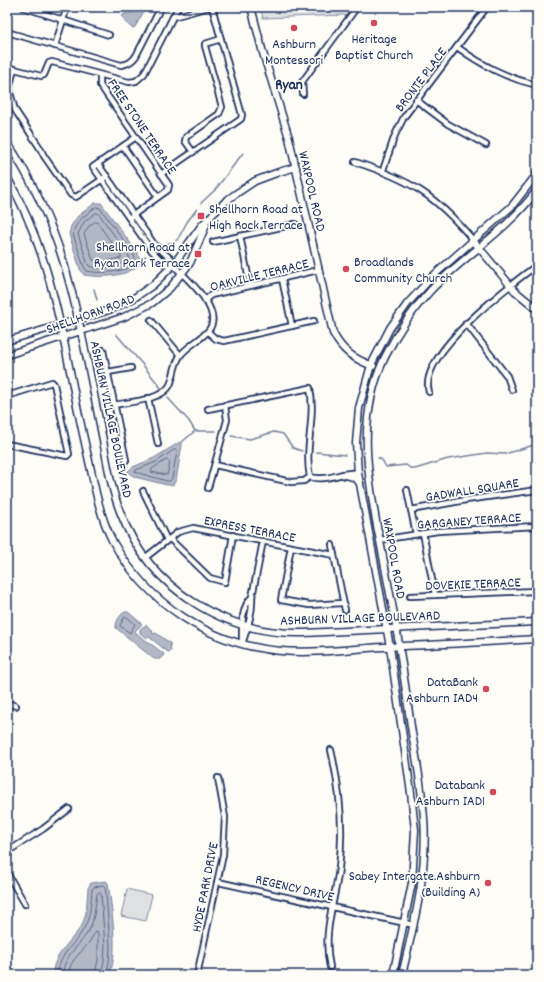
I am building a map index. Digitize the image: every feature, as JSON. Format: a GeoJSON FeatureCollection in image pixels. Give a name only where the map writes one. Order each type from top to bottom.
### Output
{"type":"FeatureCollection","features":[{"type":"Feature","properties":{"kind":"main road","name":"WAXPOOL ROAD"},"geometry":{"type":"LineString","coordinates":[[251,7],[263,53],[281,109],[296,167],[330,325],[337,342],[348,354],[370,365],[380,368],[371,399],[367,426],[367,462],[370,489],[400,647],[424,820],[425,850],[420,899],[402,975]]}},
{"type":"Feature","properties":{"kind":"main road","name":"ASHBURN VILLAGE BOULEVARD"},"geometry":{"type":"LineString","coordinates":[[7,142],[26,172],[52,227],[65,265],[81,331],[116,500],[128,529],[136,543],[146,557],[170,584],[192,602],[225,620],[268,631],[294,634],[537,622]]}},
{"type":"Feature","properties":{"kind":"main road","name":"SHELLHORN ROAD"},"geometry":{"type":"LineString","coordinates":[[7,340],[117,307],[134,298],[153,285],[173,266],[196,233],[226,201],[244,188],[268,176],[296,167]]}},
{"type":"Feature","properties":{"kind":"main road"},"geometry":{"type":"LineString","coordinates":[[370,365],[390,328],[408,303],[425,284],[512,206],[537,174]]}},
{"type":"Feature","properties":{"kind":"main road"},"geometry":{"type":"LineString","coordinates":[[7,177],[22,206],[40,248],[52,289],[100,510],[113,541],[129,567],[164,603],[197,626],[216,635],[242,644],[270,650],[289,651],[400,647],[537,639]]}},
{"type":"Feature","properties":{"kind":"main road"},"geometry":{"type":"LineString","coordinates":[[380,368],[399,332],[415,307],[436,285],[519,212],[537,190]]}},
{"type":"Feature","properties":{"kind":"main road","name":"SHELLHORN ROAD"},"geometry":{"type":"LineString","coordinates":[[7,355],[63,336],[105,324],[134,313],[161,296],[182,274],[190,263],[209,220]]}},
{"type":"Feature","properties":{"kind":"main road"},"geometry":{"type":"LineString","coordinates":[[473,240],[511,286],[525,300],[537,309]]}},
{"type":"Feature","properties":{"kind":"main road","name":"WAXPOOL ROAD"},"geometry":{"type":"LineString","coordinates":[[370,365],[363,391],[358,420],[356,443],[358,473],[390,647],[415,830],[412,883],[405,923],[393,975]]}},
{"type":"Feature","properties":{"kind":"main road"},"geometry":{"type":"LineString","coordinates":[[358,473],[364,478],[370,489]]}},
{"type":"Feature","properties":{"kind":"main road"},"geometry":{"type":"LineString","coordinates":[[344,475],[353,476],[360,483]]}},
{"type":"Feature","properties":{"kind":"street"},"geometry":{"type":"LineString","coordinates":[[23,7],[109,35]]}},
{"type":"Feature","properties":{"kind":"street"},"geometry":{"type":"LineString","coordinates":[[55,46],[67,7]]}},
{"type":"Feature","properties":{"kind":"street"},"geometry":{"type":"LineString","coordinates":[[93,7],[99,7]]}},
{"type":"Feature","properties":{"kind":"street"},"geometry":{"type":"LineString","coordinates":[[7,32],[121,65],[131,62],[136,56],[161,7]]}},
{"type":"Feature","properties":{"kind":"street"},"geometry":{"type":"LineString","coordinates":[[7,68],[41,76],[44,75],[49,63],[52,62],[129,82],[136,81],[144,74],[178,7]]}},
{"type":"Feature","properties":{"kind":"street"},"geometry":{"type":"LineString","coordinates":[[173,17],[209,7]]}},
{"type":"Feature","properties":{"kind":"street"},"geometry":{"type":"LineString","coordinates":[[161,174],[241,119],[242,115],[212,7]]}},
{"type":"Feature","properties":{"kind":"street"},"geometry":{"type":"LineString","coordinates":[[303,94],[302,82],[357,7]]}},
{"type":"Feature","properties":{"kind":"street","name":"BRONTE PLACE"},"geometry":{"type":"LineString","coordinates":[[383,170],[399,126],[416,100],[487,7]]}},
{"type":"Feature","properties":{"kind":"street"},"geometry":{"type":"LineString","coordinates":[[193,152],[185,140],[186,137],[219,114],[222,110],[205,46],[205,44],[221,39]]}},
{"type":"Feature","properties":{"kind":"street"},"geometry":{"type":"LineString","coordinates":[[457,47],[472,58],[499,73],[537,85]]}},
{"type":"Feature","properties":{"kind":"street"},"geometry":{"type":"LineString","coordinates":[[14,69],[9,89],[15,110],[71,195],[76,197],[107,176]]}},
{"type":"Feature","properties":{"kind":"street","name":"FREE STONE TERRACE"},"geometry":{"type":"LineString","coordinates":[[100,75],[100,85],[169,185],[169,187],[158,197],[131,216]]}},
{"type":"Feature","properties":{"kind":"street"},"geometry":{"type":"LineString","coordinates":[[416,100],[448,124],[486,145]]}},
{"type":"Feature","properties":{"kind":"street"},"geometry":{"type":"LineString","coordinates":[[114,405],[160,395],[168,389],[180,355],[208,332],[211,326],[212,315],[209,304],[173,266],[171,259],[154,244],[93,167],[136,137]]}},
{"type":"Feature","properties":{"kind":"street"},"geometry":{"type":"LineString","coordinates":[[123,146],[158,197]]}},
{"type":"Feature","properties":{"kind":"street"},"geometry":{"type":"LineString","coordinates":[[355,162],[383,170],[409,182],[435,200],[454,218],[473,240]]}},
{"type":"Feature","properties":{"kind":"street"},"geometry":{"type":"LineString","coordinates":[[98,164],[107,176],[152,251],[166,265],[173,266]]}},
{"type":"Feature","properties":{"kind":"street"},"geometry":{"type":"LineString","coordinates":[[213,242],[295,224]]}},
{"type":"Feature","properties":{"kind":"street"},"geometry":{"type":"LineString","coordinates":[[240,236],[250,285]]}},
{"type":"Feature","properties":{"kind":"street"},"geometry":{"type":"LineString","coordinates":[[429,392],[428,380],[436,363],[466,323],[537,266]]}},
{"type":"Feature","properties":{"kind":"street","name":"OAKVILLE TERRACE"},"geometry":{"type":"LineString","coordinates":[[205,300],[211,295],[318,270]]}},
{"type":"Feature","properties":{"kind":"street"},"geometry":{"type":"LineString","coordinates":[[282,278],[292,326]]}},
{"type":"Feature","properties":{"kind":"street"},"geometry":{"type":"LineString","coordinates":[[151,320],[180,355]]}},
{"type":"Feature","properties":{"kind":"street"},"geometry":{"type":"LineString","coordinates":[[208,332],[216,339],[224,341],[314,321]]}},
{"type":"Feature","properties":{"kind":"street"},"geometry":{"type":"LineString","coordinates":[[466,323],[508,376],[512,390]]}},
{"type":"Feature","properties":{"kind":"street"},"geometry":{"type":"LineString","coordinates":[[103,350],[126,460]]}},
{"type":"Feature","properties":{"kind":"street"},"geometry":{"type":"LineString","coordinates":[[108,372],[130,368]]}},
{"type":"Feature","properties":{"kind":"street"},"geometry":{"type":"LineString","coordinates":[[7,396],[52,382],[54,384],[69,454],[67,456],[7,444]]}},
{"type":"Feature","properties":{"kind":"street"},"geometry":{"type":"LineString","coordinates":[[208,409],[310,388],[313,407],[308,463],[310,476]]}},
{"type":"Feature","properties":{"kind":"street"},"geometry":{"type":"LineString","coordinates":[[148,398],[158,444]]}},
{"type":"Feature","properties":{"kind":"street"},"geometry":{"type":"LineString","coordinates":[[208,488],[227,420],[225,405]]}},
{"type":"Feature","properties":{"kind":"street"},"geometry":{"type":"LineString","coordinates":[[215,465],[291,482],[304,481],[310,476]]}},
{"type":"Feature","properties":{"kind":"street"},"geometry":{"type":"LineString","coordinates":[[310,476],[318,479],[325,479],[358,473]]}},
{"type":"Feature","properties":{"kind":"street"},"geometry":{"type":"LineString","coordinates":[[407,490],[416,534]]}},
{"type":"Feature","properties":{"kind":"street","name":"GADWALL SQUARE"},"geometry":{"type":"LineString","coordinates":[[411,510],[466,500],[537,490]]}},
{"type":"Feature","properties":{"kind":"street"},"geometry":{"type":"LineString","coordinates":[[143,491],[169,539],[210,578],[224,582],[233,535]]}},
{"type":"Feature","properties":{"kind":"street","name":"GARGANEY TERRACE"},"geometry":{"type":"LineString","coordinates":[[380,540],[438,531],[537,526]]}},
{"type":"Feature","properties":{"kind":"street","name":"EXPRESS TERRACE"},"geometry":{"type":"LineString","coordinates":[[146,557],[169,539],[182,531],[193,528],[334,555]]}},
{"type":"Feature","properties":{"kind":"street"},"geometry":{"type":"LineString","coordinates":[[423,533],[435,595]]}},
{"type":"Feature","properties":{"kind":"street"},"geometry":{"type":"LineString","coordinates":[[242,644],[245,626],[252,605],[252,597],[263,541]]}},
{"type":"Feature","properties":{"kind":"street"},"geometry":{"type":"LineString","coordinates":[[332,545],[345,610]]}},
{"type":"Feature","properties":{"kind":"street"},"geometry":{"type":"LineString","coordinates":[[292,547],[281,600],[309,605],[344,603]]}},
{"type":"Feature","properties":{"kind":"street","name":"DOVEKIE TERRACE"},"geometry":{"type":"LineString","coordinates":[[410,596],[537,591]]}},
{"type":"Feature","properties":{"kind":"street"},"geometry":{"type":"LineString","coordinates":[[7,703],[16,706]]}},
{"type":"Feature","properties":{"kind":"street"},"geometry":{"type":"LineString","coordinates":[[330,967],[327,953],[327,939],[339,868],[342,828],[339,789],[331,750]]}},
{"type":"Feature","properties":{"kind":"street","name":"HYDE PARK DRIVE"},"geometry":{"type":"LineString","coordinates":[[197,975],[224,855],[225,830],[223,804],[218,778]]}},
{"type":"Feature","properties":{"kind":"street"},"geometry":{"type":"LineString","coordinates":[[7,852],[69,809]]}},
{"type":"Feature","properties":{"kind":"street"},"geometry":{"type":"LineString","coordinates":[[7,873],[25,904]]}},
{"type":"Feature","properties":{"kind":"street","name":"REGENCY DRIVE"},"geometry":{"type":"LineString","coordinates":[[218,882],[414,925]]}},
{"type":"Feature","properties":{"kind":"shaded area"},"geometry":{"type":"Polygon","coordinates":[[[260,7],[354,7],[347,16],[263,18],[260,7]]]}},
{"type":"Feature","properties":{"kind":"shaded area"},"geometry":{"type":"Polygon","coordinates":[[[127,889],[152,895],[146,921],[121,916],[127,889]]]}},
{"type":"Feature","properties":{"kind":"water"},"geometry":{"type":"Polygon","coordinates":[[[142,11],[143,13],[135,27],[132,28],[125,22],[122,16],[124,14],[142,11]]]}},
{"type":"Feature","properties":{"kind":"water"},"geometry":{"type":"Polygon","coordinates":[[[95,203],[101,203],[137,252],[141,262],[130,271],[115,275],[98,276],[84,275],[80,269],[69,234],[71,226],[78,216],[95,203]]]}},
{"type":"Feature","properties":{"kind":"water"},"geometry":{"type":"Polygon","coordinates":[[[182,442],[182,445],[176,480],[173,485],[167,485],[135,477],[127,472],[133,467],[154,458],[182,442]]]}},
{"type":"Feature","properties":{"kind":"water"},"geometry":{"type":"Polygon","coordinates":[[[125,612],[128,612],[142,624],[135,631],[136,633],[163,653],[164,655],[160,659],[154,659],[116,628],[118,619],[125,612]]]}},
{"type":"Feature","properties":{"kind":"water"},"geometry":{"type":"Polygon","coordinates":[[[146,625],[152,630],[153,634],[156,633],[170,643],[171,651],[168,652],[149,637],[147,638],[140,633],[140,629],[146,625]]]}},
{"type":"Feature","properties":{"kind":"water"},"geometry":{"type":"Polygon","coordinates":[[[106,881],[108,883],[114,931],[112,968],[108,975],[55,975],[53,970],[58,957],[79,930],[84,921],[88,888],[91,883],[106,881]]]}},
{"type":"Feature","properties":{"kind":"waterway"},"geometry":{"type":"LineString","coordinates":[[201,203],[215,190],[243,153]]}},
{"type":"Feature","properties":{"kind":"waterway"},"geometry":{"type":"LineString","coordinates":[[166,244],[174,242],[178,239],[187,222],[197,209]]}},
{"type":"Feature","properties":{"kind":"waterway"},"geometry":{"type":"LineString","coordinates":[[140,259],[146,256]]}},
{"type":"Feature","properties":{"kind":"waterway"},"geometry":{"type":"LineString","coordinates":[[94,289],[97,300]]}},
{"type":"Feature","properties":{"kind":"waterway"},"geometry":{"type":"LineString","coordinates":[[116,334],[161,388]]}},
{"type":"Feature","properties":{"kind":"waterway"},"geometry":{"type":"LineString","coordinates":[[168,398],[189,421],[195,431]]}},
{"type":"Feature","properties":{"kind":"waterway"},"geometry":{"type":"LineString","coordinates":[[182,442],[195,431],[216,431]]}},
{"type":"Feature","properties":{"kind":"waterway"},"geometry":{"type":"LineString","coordinates":[[231,436],[250,439],[274,432],[283,434],[293,448],[302,451]]}},
{"type":"Feature","properties":{"kind":"waterway"},"geometry":{"type":"LineString","coordinates":[[378,458],[382,460],[386,467],[406,465],[415,469],[448,459],[487,453],[505,454],[537,444]]}},
{"type":"Feature","properties":{"kind":"waterway"},"geometry":{"type":"LineString","coordinates":[[316,452],[345,455]]}},
{"type":"Feature","properties":{"kind":"place","name":"Heritage Baptist Church"},"geometry":{"type":"Point","coordinates":[374,23]}},
{"type":"Feature","properties":{"kind":"place","name":"Ashburn Montessori"},"geometry":{"type":"Point","coordinates":[294,28]}},
{"type":"Feature","properties":{"kind":"place","name":"Shellhorn Road at High Rock Terrace"},"geometry":{"type":"Point","coordinates":[201,216]}},
{"type":"Feature","properties":{"kind":"place","name":"Shellhorn Road at Ryan Park Terrace"},"geometry":{"type":"Point","coordinates":[198,254]}},
{"type":"Feature","properties":{"kind":"place","name":"Broadlands Community Church"},"geometry":{"type":"Point","coordinates":[346,269]}},
{"type":"Feature","properties":{"kind":"place","name":"DataBank Ashburn IAD4"},"geometry":{"type":"Point","coordinates":[486,689]}},
{"type":"Feature","properties":{"kind":"place","name":"Databank Ashburn IAD1"},"geometry":{"type":"Point","coordinates":[493,792]}},
{"type":"Feature","properties":{"kind":"place","name":"Sabey Intergate.Ashburn (Building A)"},"geometry":{"type":"Point","coordinates":[488,883]}},
{"type":"Feature","properties":{"kind":"district","name":"Ryan"},"geometry":{"type":"Point","coordinates":[289,84]}}]}
